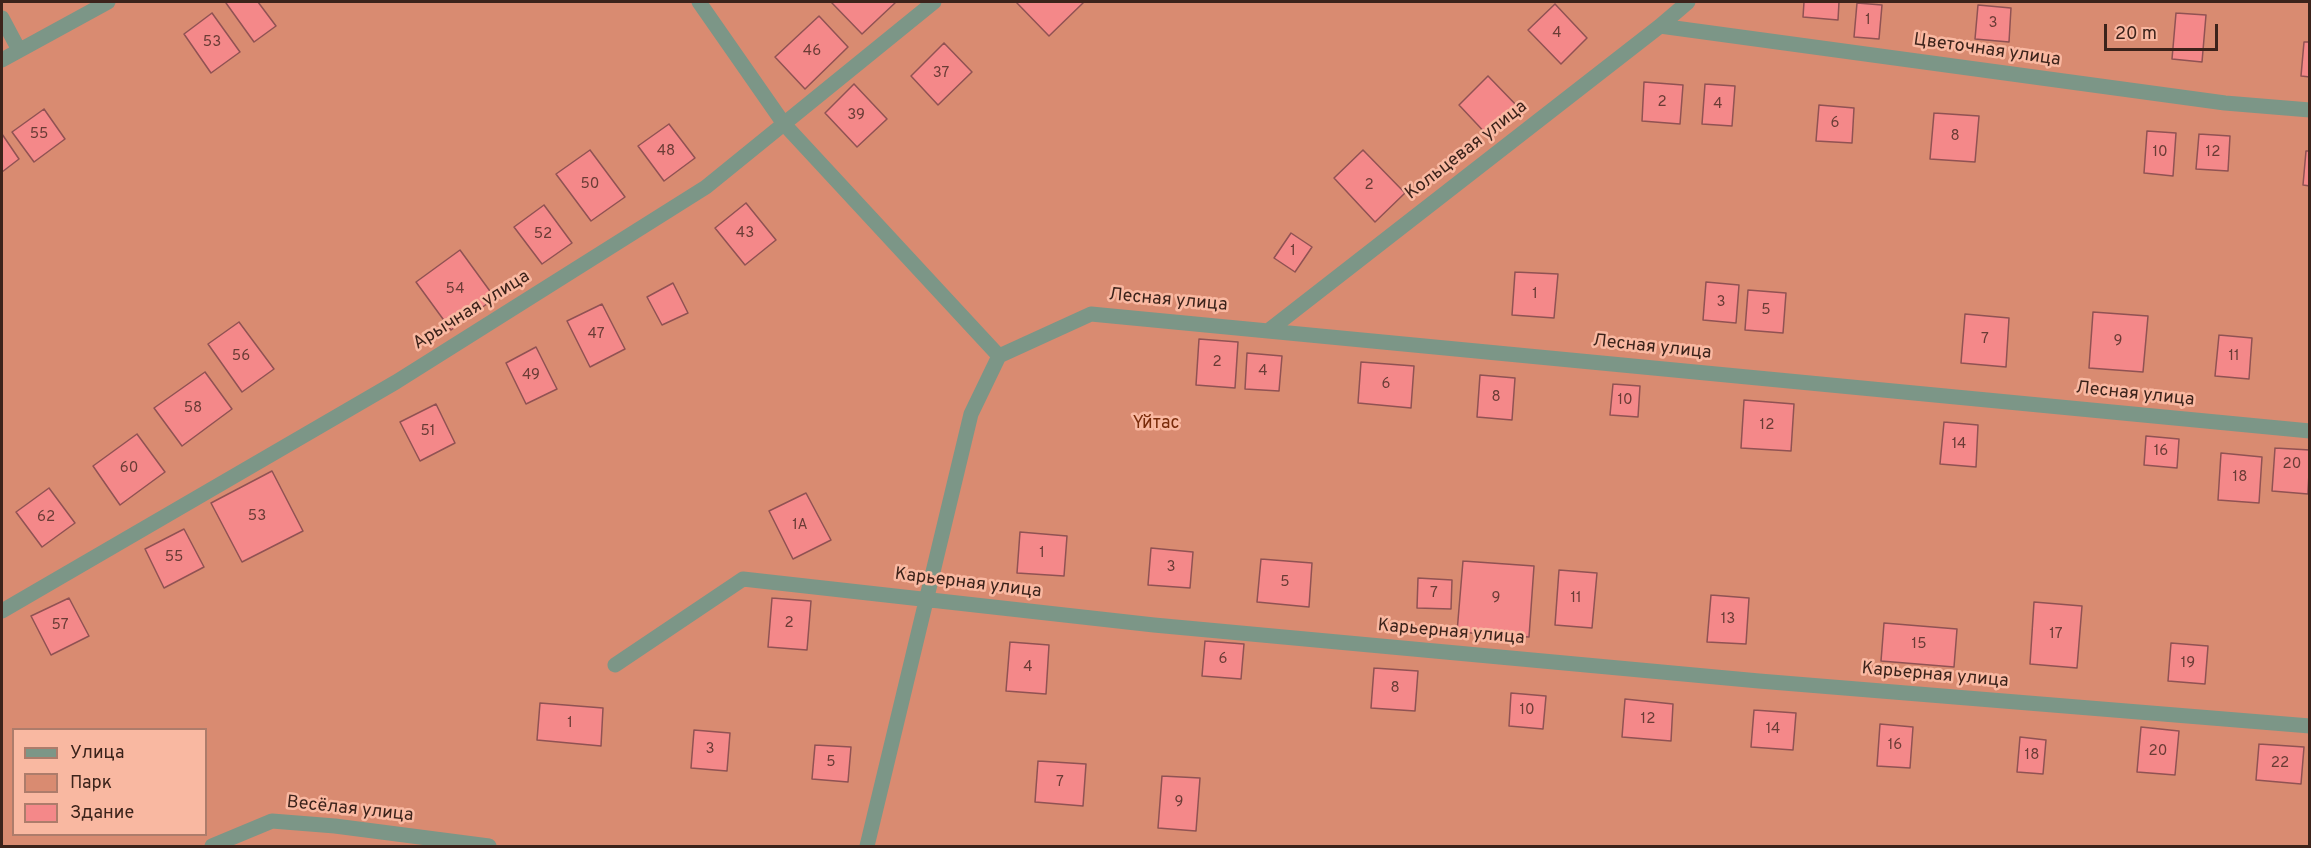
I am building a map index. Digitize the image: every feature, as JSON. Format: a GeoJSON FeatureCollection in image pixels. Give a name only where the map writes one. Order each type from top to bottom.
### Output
{"type":"FeatureCollection","features":[{"type":"Feature","properties":{"kind":"street"},"geometry":{"type":"LineString","coordinates":[[2,60],[108,2]]}},
{"type":"Feature","properties":{"kind":"street"},"geometry":{"type":"LineString","coordinates":[[699,2],[784,124],[999,356],[971,414],[867,846]]}},
{"type":"Feature","properties":{"kind":"street","name":"Арычная улица"},"geometry":{"type":"LineString","coordinates":[[2,611],[396,382],[706,187],[934,2]]}},
{"type":"Feature","properties":{"kind":"street","name":"Кольцевая улица"},"geometry":{"type":"LineString","coordinates":[[1268,331],[1688,2]]}},
{"type":"Feature","properties":{"kind":"street"},"geometry":{"type":"LineString","coordinates":[[2,18],[19,50]]}},
{"type":"Feature","properties":{"kind":"street","name":"Цветочная улица"},"geometry":{"type":"LineString","coordinates":[[1660,26],[2225,103],[2310,110]]}},
{"type":"Feature","properties":{"kind":"street","name":"Лесная улица"},"geometry":{"type":"LineString","coordinates":[[999,356],[1091,314],[2310,431]]}},
{"type":"Feature","properties":{"kind":"street","name":"Карьерная улица"},"geometry":{"type":"LineString","coordinates":[[615,665],[743,579],[1154,625],[1688,675],[2310,726]]}},
{"type":"Feature","properties":{"kind":"street","name":"Весёлая улица"},"geometry":{"type":"LineString","coordinates":[[212,846],[272,821],[335,826],[489,846]]}},
{"type":"Feature","properties":{"kind":"green space","name":"Үйтас"},"geometry":{"type":"Polygon","coordinates":[[[2,2],[2309,2],[2309,846],[2,846],[2,2]]]}},
{"type":"Feature","properties":{"kind":"building"},"geometry":{"type":"Polygon","coordinates":[[[227,2],[258,2],[276,26],[254,42],[227,2]]]}},
{"type":"Feature","properties":{"kind":"building"},"geometry":{"type":"Polygon","coordinates":[[[831,2],[896,2],[862,34],[831,2]]]}},
{"type":"Feature","properties":{"kind":"building"},"geometry":{"type":"Polygon","coordinates":[[[1016,2],[1084,2],[1049,36],[1016,2]]]}},
{"type":"Feature","properties":{"kind":"building"},"geometry":{"type":"Polygon","coordinates":[[[1804,2],[1839,2],[1838,20],[1803,17],[1804,2]]]}},
{"type":"Feature","properties":{"kind":"building"},"geometry":{"type":"Polygon","coordinates":[[[1857,3],[1882,5],[1879,39],[1854,37],[1857,3]]]}},
{"type":"Feature","properties":{"kind":"building"},"geometry":{"type":"Polygon","coordinates":[[[1555,4],[1587,38],[1561,64],[1528,30],[1555,4]]]}},
{"type":"Feature","properties":{"kind":"building"},"geometry":{"type":"Polygon","coordinates":[[[1978,5],[2011,8],[2009,42],[1975,39],[1978,5]]]}},
{"type":"Feature","properties":{"kind":"building"},"geometry":{"type":"Polygon","coordinates":[[[212,13],[240,52],[211,73],[184,34],[212,13]]]}},
{"type":"Feature","properties":{"kind":"building"},"geometry":{"type":"Polygon","coordinates":[[[2176,13],[2206,15],[2202,62],[2172,59],[2176,13]]]}},
{"type":"Feature","properties":{"kind":"building"},"geometry":{"type":"Polygon","coordinates":[[[819,16],[848,47],[805,89],[775,57],[819,16]]]}},
{"type":"Feature","properties":{"kind":"building"},"geometry":{"type":"Polygon","coordinates":[[[2304,42],[2310,42],[2310,77],[2301,76],[2304,42]]]}},
{"type":"Feature","properties":{"kind":"building"},"geometry":{"type":"Polygon","coordinates":[[[944,43],[972,72],[938,105],[911,76],[944,43]]]}},
{"type":"Feature","properties":{"kind":"building"},"geometry":{"type":"Polygon","coordinates":[[[1488,76],[1520,109],[1490,138],[1459,105],[1488,76]]]}},
{"type":"Feature","properties":{"kind":"building"},"geometry":{"type":"Polygon","coordinates":[[[1644,82],[1683,85],[1680,124],[1642,121],[1644,82]]]}},
{"type":"Feature","properties":{"kind":"building"},"geometry":{"type":"Polygon","coordinates":[[[854,84],[887,119],[857,147],[825,113],[854,84]]]}},
{"type":"Feature","properties":{"kind":"building"},"geometry":{"type":"Polygon","coordinates":[[[1705,84],[1735,86],[1732,126],[1702,124],[1705,84]]]}},
{"type":"Feature","properties":{"kind":"building"},"geometry":{"type":"Polygon","coordinates":[[[1819,105],[1854,108],[1852,143],[1816,141],[1819,105]]]}},
{"type":"Feature","properties":{"kind":"building"},"geometry":{"type":"Polygon","coordinates":[[[44,109],[65,139],[34,162],[12,132],[44,109]]]}},
{"type":"Feature","properties":{"kind":"building"},"geometry":{"type":"Polygon","coordinates":[[[1934,113],[1979,116],[1975,162],[1930,159],[1934,113]]]}},
{"type":"Feature","properties":{"kind":"building"},"geometry":{"type":"Polygon","coordinates":[[[669,124],[695,158],[664,181],[638,146],[669,124]]]}},
{"type":"Feature","properties":{"kind":"building"},"geometry":{"type":"Polygon","coordinates":[[[2147,131],[2176,133],[2173,176],[2144,173],[2147,131]]]}},
{"type":"Feature","properties":{"kind":"building"},"geometry":{"type":"Polygon","coordinates":[[[2,134],[19,159],[2,172],[2,134]]]}},
{"type":"Feature","properties":{"kind":"building"},"geometry":{"type":"Polygon","coordinates":[[[2199,134],[2230,136],[2228,171],[2196,169],[2199,134]]]}},
{"type":"Feature","properties":{"kind":"building"},"geometry":{"type":"Polygon","coordinates":[[[590,150],[625,197],[591,221],[556,174],[590,150]]]}},
{"type":"Feature","properties":{"kind":"building"},"geometry":{"type":"Polygon","coordinates":[[[1363,150],[1405,193],[1375,222],[1334,178],[1363,150]]]}},
{"type":"Feature","properties":{"kind":"building"},"geometry":{"type":"Polygon","coordinates":[[[2306,151],[2310,151],[2310,186],[2303,185],[2306,151]]]}},
{"type":"Feature","properties":{"kind":"building"},"geometry":{"type":"Polygon","coordinates":[[[746,203],[776,240],[745,265],[715,228],[746,203]]]}},
{"type":"Feature","properties":{"kind":"building"},"geometry":{"type":"Polygon","coordinates":[[[544,205],[572,243],[542,264],[514,227],[544,205]]]}},
{"type":"Feature","properties":{"kind":"building"},"geometry":{"type":"Polygon","coordinates":[[[1291,233],[1312,247],[1295,272],[1274,258],[1291,233]]]}},
{"type":"Feature","properties":{"kind":"building"},"geometry":{"type":"Polygon","coordinates":[[[460,250],[495,298],[451,330],[416,282],[460,250]]]}},
{"type":"Feature","properties":{"kind":"building"},"geometry":{"type":"Polygon","coordinates":[[[1515,272],[1558,274],[1554,318],[1512,315],[1515,272]]]}},
{"type":"Feature","properties":{"kind":"building"},"geometry":{"type":"Polygon","coordinates":[[[1706,282],[1739,285],[1736,323],[1703,320],[1706,282]]]}},
{"type":"Feature","properties":{"kind":"building"},"geometry":{"type":"Polygon","coordinates":[[[673,283],[688,313],[662,325],[647,297],[673,283]]]}},
{"type":"Feature","properties":{"kind":"building"},"geometry":{"type":"Polygon","coordinates":[[[1748,290],[1786,293],[1783,333],[1745,330],[1748,290]]]}},
{"type":"Feature","properties":{"kind":"building"},"geometry":{"type":"Polygon","coordinates":[[[602,304],[625,349],[590,367],[567,321],[602,304]]]}},
{"type":"Feature","properties":{"kind":"building"},"geometry":{"type":"Polygon","coordinates":[[[2093,312],[2148,316],[2143,372],[2089,368],[2093,312]]]}},
{"type":"Feature","properties":{"kind":"building"},"geometry":{"type":"Polygon","coordinates":[[[1965,314],[2009,318],[2006,367],[1961,363],[1965,314]]]}},
{"type":"Feature","properties":{"kind":"building"},"geometry":{"type":"Polygon","coordinates":[[[239,322],[274,369],[242,392],[208,344],[239,322]]]}},
{"type":"Feature","properties":{"kind":"building"},"geometry":{"type":"Polygon","coordinates":[[[2219,335],[2252,338],[2249,379],[2215,376],[2219,335]]]}},
{"type":"Feature","properties":{"kind":"building"},"geometry":{"type":"Polygon","coordinates":[[[1199,339],[1238,342],[1235,388],[1196,385],[1199,339]]]}},
{"type":"Feature","properties":{"kind":"building"},"geometry":{"type":"Polygon","coordinates":[[[536,347],[557,389],[526,404],[506,363],[536,347]]]}},
{"type":"Feature","properties":{"kind":"building"},"geometry":{"type":"Polygon","coordinates":[[[1247,353],[1282,356],[1279,391],[1245,389],[1247,353]]]}},
{"type":"Feature","properties":{"kind":"building"},"geometry":{"type":"Polygon","coordinates":[[[1361,362],[1414,366],[1411,408],[1358,403],[1361,362]]]}},
{"type":"Feature","properties":{"kind":"building"},"geometry":{"type":"Polygon","coordinates":[[[205,372],[232,409],[182,446],[154,408],[205,372]]]}},
{"type":"Feature","properties":{"kind":"building"},"geometry":{"type":"Polygon","coordinates":[[[1480,375],[1515,378],[1512,420],[1477,417],[1480,375]]]}},
{"type":"Feature","properties":{"kind":"building"},"geometry":{"type":"Polygon","coordinates":[[[1613,384],[1640,386],[1638,417],[1610,415],[1613,384]]]}},
{"type":"Feature","properties":{"kind":"building"},"geometry":{"type":"Polygon","coordinates":[[[1744,400],[1794,404],[1791,451],[1741,448],[1744,400]]]}},
{"type":"Feature","properties":{"kind":"building"},"geometry":{"type":"Polygon","coordinates":[[[436,404],[455,443],[420,461],[400,422],[436,404]]]}},
{"type":"Feature","properties":{"kind":"building"},"geometry":{"type":"Polygon","coordinates":[[[1944,422],[1978,425],[1976,467],[1940,464],[1944,422]]]}},
{"type":"Feature","properties":{"kind":"building"},"geometry":{"type":"Polygon","coordinates":[[[137,434],[165,472],[120,505],[93,466],[137,434]]]}},
{"type":"Feature","properties":{"kind":"building"},"geometry":{"type":"Polygon","coordinates":[[[2146,436],[2179,439],[2177,468],[2144,465],[2146,436]]]}},
{"type":"Feature","properties":{"kind":"building"},"geometry":{"type":"Polygon","coordinates":[[[2275,448],[2310,450],[2308,494],[2272,491],[2275,448]]]}},
{"type":"Feature","properties":{"kind":"building"},"geometry":{"type":"Polygon","coordinates":[[[2221,453],[2262,457],[2259,503],[2218,500],[2221,453]]]}},
{"type":"Feature","properties":{"kind":"building"},"geometry":{"type":"Polygon","coordinates":[[[272,471],[303,531],[242,562],[211,503],[272,471]]]}},
{"type":"Feature","properties":{"kind":"building"},"geometry":{"type":"Polygon","coordinates":[[[49,488],[75,523],[42,547],[16,512],[49,488]]]}},
{"type":"Feature","properties":{"kind":"building"},"geometry":{"type":"Polygon","coordinates":[[[806,493],[831,540],[793,559],[769,511],[806,493]]]}},
{"type":"Feature","properties":{"kind":"building"},"geometry":{"type":"Polygon","coordinates":[[[184,529],[204,567],[164,588],[145,549],[184,529]]]}},
{"type":"Feature","properties":{"kind":"building"},"geometry":{"type":"Polygon","coordinates":[[[1020,532],[1067,536],[1064,576],[1017,573],[1020,532]]]}},
{"type":"Feature","properties":{"kind":"building"},"geometry":{"type":"Polygon","coordinates":[[[1151,548],[1193,552],[1190,588],[1148,585],[1151,548]]]}},
{"type":"Feature","properties":{"kind":"building"},"geometry":{"type":"Polygon","coordinates":[[[1261,559],[1312,563],[1309,607],[1257,602],[1261,559]]]}},
{"type":"Feature","properties":{"kind":"building"},"geometry":{"type":"Polygon","coordinates":[[[1463,561],[1534,566],[1529,637],[1457,632],[1463,561]]]}},
{"type":"Feature","properties":{"kind":"building"},"geometry":{"type":"Polygon","coordinates":[[[1559,570],[1597,573],[1592,628],[1555,625],[1559,570]]]}},
{"type":"Feature","properties":{"kind":"building"},"geometry":{"type":"Polygon","coordinates":[[[1418,578],[1452,580],[1451,609],[1417,608],[1418,578]]]}},
{"type":"Feature","properties":{"kind":"building"},"geometry":{"type":"Polygon","coordinates":[[[1711,595],[1749,598],[1746,644],[1707,642],[1711,595]]]}},
{"type":"Feature","properties":{"kind":"building"},"geometry":{"type":"Polygon","coordinates":[[[69,598],[89,636],[51,655],[31,616],[69,598]]]}},
{"type":"Feature","properties":{"kind":"building"},"geometry":{"type":"Polygon","coordinates":[[[772,598],[811,601],[807,650],[768,647],[772,598]]]}},
{"type":"Feature","properties":{"kind":"building"},"geometry":{"type":"Polygon","coordinates":[[[2034,602],[2082,606],[2077,668],[2030,664],[2034,602]]]}},
{"type":"Feature","properties":{"kind":"building"},"geometry":{"type":"Polygon","coordinates":[[[1884,623],[1957,629],[1954,667],[1881,661],[1884,623]]]}},
{"type":"Feature","properties":{"kind":"building"},"geometry":{"type":"Polygon","coordinates":[[[1205,641],[1244,644],[1241,679],[1202,676],[1205,641]]]}},
{"type":"Feature","properties":{"kind":"building"},"geometry":{"type":"Polygon","coordinates":[[[1010,642],[1049,645],[1046,694],[1006,691],[1010,642]]]}},
{"type":"Feature","properties":{"kind":"building"},"geometry":{"type":"Polygon","coordinates":[[[2171,643],[2208,646],[2205,684],[2168,681],[2171,643]]]}},
{"type":"Feature","properties":{"kind":"building"},"geometry":{"type":"Polygon","coordinates":[[[1374,668],[1418,671],[1415,711],[1371,708],[1374,668]]]}},
{"type":"Feature","properties":{"kind":"building"},"geometry":{"type":"Polygon","coordinates":[[[1511,693],[1546,696],[1543,729],[1509,726],[1511,693]]]}},
{"type":"Feature","properties":{"kind":"building"},"geometry":{"type":"Polygon","coordinates":[[[1625,699],[1673,704],[1671,741],[1622,737],[1625,699]]]}},
{"type":"Feature","properties":{"kind":"building"},"geometry":{"type":"Polygon","coordinates":[[[540,703],[603,708],[601,746],[537,740],[540,703]]]}},
{"type":"Feature","properties":{"kind":"building"},"geometry":{"type":"Polygon","coordinates":[[[1754,710],[1796,713],[1793,750],[1751,747],[1754,710]]]}},
{"type":"Feature","properties":{"kind":"building"},"geometry":{"type":"Polygon","coordinates":[[[1880,724],[1913,727],[1910,768],[1877,766],[1880,724]]]}},
{"type":"Feature","properties":{"kind":"building"},"geometry":{"type":"Polygon","coordinates":[[[2141,727],[2179,731],[2175,775],[2137,772],[2141,727]]]}},
{"type":"Feature","properties":{"kind":"building"},"geometry":{"type":"Polygon","coordinates":[[[694,730],[730,733],[727,771],[691,768],[694,730]]]}},
{"type":"Feature","properties":{"kind":"building"},"geometry":{"type":"Polygon","coordinates":[[[2020,737],[2046,740],[2043,774],[2017,772],[2020,737]]]}},
{"type":"Feature","properties":{"kind":"building"},"geometry":{"type":"Polygon","coordinates":[[[2259,744],[2304,747],[2301,784],[2256,780],[2259,744]]]}},
{"type":"Feature","properties":{"kind":"building"},"geometry":{"type":"Polygon","coordinates":[[[815,745],[851,747],[848,782],[812,779],[815,745]]]}},
{"type":"Feature","properties":{"kind":"building"},"geometry":{"type":"Polygon","coordinates":[[[1038,761],[1086,764],[1083,806],[1035,802],[1038,761]]]}},
{"type":"Feature","properties":{"kind":"building"},"geometry":{"type":"Polygon","coordinates":[[[1162,776],[1200,778],[1196,831],[1158,828],[1162,776]]]}}]}
